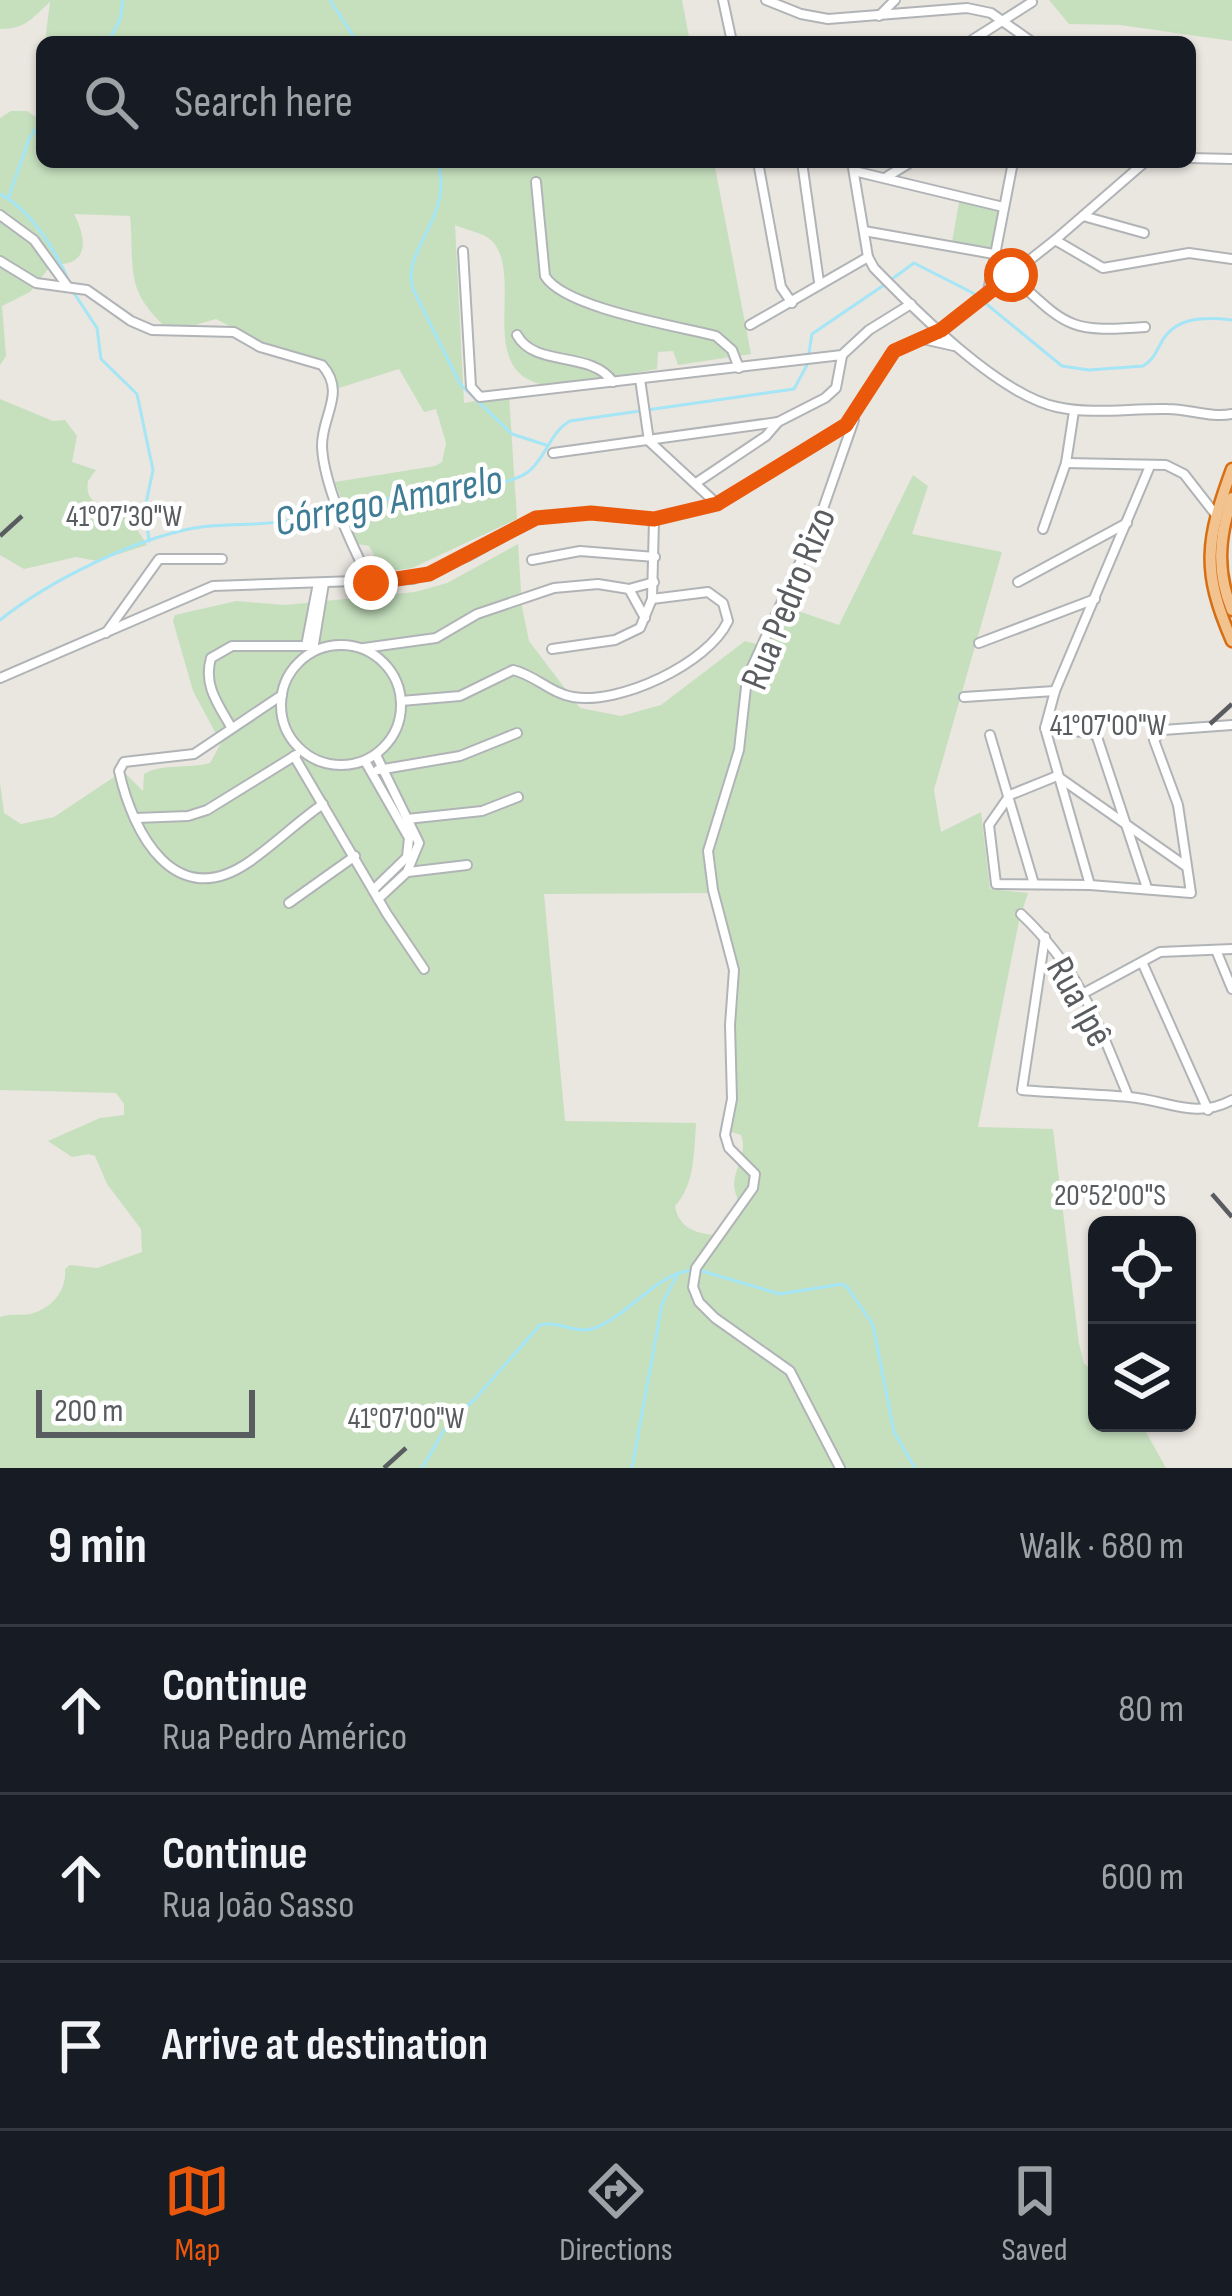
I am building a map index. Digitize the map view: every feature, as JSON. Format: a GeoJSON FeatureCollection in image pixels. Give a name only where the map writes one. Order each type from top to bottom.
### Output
{"type":"FeatureCollection","features":[{"type":"Feature","properties":{"kind":"highway"},"geometry":{"type":"LineString","coordinates":[[1232,469],[1216,515],[1208,565],[1232,641]]}},
{"type":"Feature","properties":{"kind":"highway"},"geometry":{"type":"LineString","coordinates":[[1232,498],[1220,560],[1232,610]]}},
{"type":"Feature","properties":{"kind":"street"},"geometry":{"type":"LineString","coordinates":[[723,0],[731,36]]}},
{"type":"Feature","properties":{"kind":"street"},"geometry":{"type":"LineString","coordinates":[[766,0],[828,19],[967,8],[1003,20],[1023,36]]}},
{"type":"Feature","properties":{"kind":"street"},"geometry":{"type":"LineString","coordinates":[[876,18],[895,0]]}},
{"type":"Feature","properties":{"kind":"street"},"geometry":{"type":"LineString","coordinates":[[978,36],[1032,2]]}},
{"type":"Feature","properties":{"kind":"street"},"geometry":{"type":"LineString","coordinates":[[1196,158],[1232,159]]}},
{"type":"Feature","properties":{"kind":"street"},"geometry":{"type":"LineString","coordinates":[[759,168],[781,287],[791,303]]}},
{"type":"Feature","properties":{"kind":"street"},"geometry":{"type":"LineString","coordinates":[[803,168],[819,282]]}},
{"type":"Feature","properties":{"kind":"street"},"geometry":{"type":"LineString","coordinates":[[853,168],[868,257],[954,346],[1040,402],[1073,410],[1173,409],[1229,415],[1232,426]]}},
{"type":"Feature","properties":{"kind":"street"},"geometry":{"type":"LineString","coordinates":[[859,168],[1004,207]]}},
{"type":"Feature","properties":{"kind":"street"},"geometry":{"type":"LineString","coordinates":[[886,177],[900,168]]}},
{"type":"Feature","properties":{"kind":"street"},"geometry":{"type":"LineString","coordinates":[[982,297],[1012,168]]}},
{"type":"Feature","properties":{"kind":"street"},"geometry":{"type":"LineString","coordinates":[[0,678],[192,593],[225,584],[371,583],[429,574],[536,518],[591,513],[654,519],[717,504],[856,416],[894,351],[941,330],[1138,168]]}},
{"type":"Feature","properties":{"kind":"street"},"geometry":{"type":"LineString","coordinates":[[536,182],[545,276],[550,284],[580,300],[716,336],[732,350],[739,368]]}},
{"type":"Feature","properties":{"kind":"street"},"geometry":{"type":"LineString","coordinates":[[0,215],[34,240],[69,287]]}},
{"type":"Feature","properties":{"kind":"street"},"geometry":{"type":"LineString","coordinates":[[1083,216],[1144,233]]}},
{"type":"Feature","properties":{"kind":"street"},"geometry":{"type":"LineString","coordinates":[[864,231],[994,254]]}},
{"type":"Feature","properties":{"kind":"street"},"geometry":{"type":"LineString","coordinates":[[1055,240],[1103,268],[1189,253],[1232,259]]}},
{"type":"Feature","properties":{"kind":"street"},"geometry":{"type":"LineString","coordinates":[[463,251],[471,387],[476,395],[842,355],[869,330],[911,304]]}},
{"type":"Feature","properties":{"kind":"street"},"geometry":{"type":"LineString","coordinates":[[750,325],[868,257]]}},
{"type":"Feature","properties":{"kind":"street"},"geometry":{"type":"LineString","coordinates":[[0,261],[36,283],[100,296],[152,330],[234,332],[260,347],[322,365],[334,392],[322,445],[349,539],[371,583]]}},
{"type":"Feature","properties":{"kind":"street"},"geometry":{"type":"LineString","coordinates":[[1011,275],[1067,325],[1108,330],[1145,327]]}},
{"type":"Feature","properties":{"kind":"street"},"geometry":{"type":"LineString","coordinates":[[517,335],[527,348],[601,368],[614,382]]}},
{"type":"Feature","properties":{"kind":"street"},"geometry":{"type":"LineString","coordinates":[[921,339],[954,346]]}},
{"type":"Feature","properties":{"kind":"street"},"geometry":{"type":"LineString","coordinates":[[554,454],[778,422],[836,388],[842,355]]}},
{"type":"Feature","properties":{"kind":"street"},"geometry":{"type":"LineString","coordinates":[[640,379],[649,441],[717,504]]}},
{"type":"Feature","properties":{"kind":"street"},"geometry":{"type":"LineString","coordinates":[[1043,530],[1066,463],[1073,410]]}},
{"type":"Feature","properties":{"kind":"street","name":"Rua Pedro Rizo"},"geometry":{"type":"LineString","coordinates":[[841,1468],[790,1371],[716,1318],[699,1302],[693,1287],[697,1268],[753,1188],[755,1174],[729,1148],[725,1135],[732,1099],[734,970],[708,851],[739,750],[747,678],[818,523],[856,416]]}},
{"type":"Feature","properties":{"kind":"street"},"geometry":{"type":"LineString","coordinates":[[696,482],[766,436],[778,422]]}},
{"type":"Feature","properties":{"kind":"street"},"geometry":{"type":"LineString","coordinates":[[1066,463],[1166,465],[1184,474],[1216,515]]}},
{"type":"Feature","properties":{"kind":"street"},"geometry":{"type":"LineString","coordinates":[[1090,885],[1045,728],[1055,691],[1150,466]]}},
{"type":"Feature","properties":{"kind":"street"},"geometry":{"type":"LineString","coordinates":[[552,649],[616,640],[640,628],[652,599],[654,519]]}},
{"type":"Feature","properties":{"kind":"street"},"geometry":{"type":"LineString","coordinates":[[1018,581],[1130,521]]}},
{"type":"Feature","properties":{"kind":"street"},"geometry":{"type":"LineString","coordinates":[[532,560],[580,551],[655,556]]}},
{"type":"Feature","properties":{"kind":"street"},"geometry":{"type":"LineString","coordinates":[[106,633],[159,559],[222,559]]}},
{"type":"Feature","properties":{"kind":"street"},"geometry":{"type":"LineString","coordinates":[[231,727],[210,689],[207,671],[220,649],[309,650],[337,645],[362,649],[436,638],[477,614],[554,588],[598,584],[629,589],[654,582]]}},
{"type":"Feature","properties":{"kind":"street"},"geometry":{"type":"LineString","coordinates":[[321,583],[309,650],[294,668],[282,695],[282,715],[323,804],[424,970]]}},
{"type":"Feature","properties":{"kind":"street"},"geometry":{"type":"LineString","coordinates":[[629,589],[645,618]]}},
{"type":"Feature","properties":{"kind":"street","name":"Rua Pedro Rizo"},"geometry":{"type":"LineString","coordinates":[[401,701],[460,696],[513,670],[567,697],[643,687],[706,646],[728,621],[723,603],[708,592],[652,599]]}},
{"type":"Feature","properties":{"kind":"street"},"geometry":{"type":"LineString","coordinates":[[979,643],[1097,598]]}},
{"type":"Feature","properties":{"kind":"street"},"geometry":{"type":"LineString","coordinates":[[298,753],[332,765],[365,761],[396,731],[401,701],[389,669],[362,649]]}},
{"type":"Feature","properties":{"kind":"street"},"geometry":{"type":"LineString","coordinates":[[964,697],[1055,691]]}},
{"type":"Feature","properties":{"kind":"street"},"geometry":{"type":"LineString","coordinates":[[282,695],[185,757],[124,762],[118,772],[147,845],[165,867],[177,873],[215,876],[248,862],[323,804]]}},
{"type":"Feature","properties":{"kind":"street"},"geometry":{"type":"LineString","coordinates":[[1057,776],[1010,795],[989,825],[996,884],[1147,887],[1191,893],[1178,805],[1154,740],[1163,730],[1232,725]]}},
{"type":"Feature","properties":{"kind":"street"},"geometry":{"type":"LineString","coordinates":[[1045,728],[1097,736],[1147,887]]}},
{"type":"Feature","properties":{"kind":"street"},"geometry":{"type":"LineString","coordinates":[[376,771],[460,756],[517,733]]}},
{"type":"Feature","properties":{"kind":"street"},"geometry":{"type":"LineString","coordinates":[[990,735],[1034,884]]}},
{"type":"Feature","properties":{"kind":"street"},"geometry":{"type":"LineString","coordinates":[[136,818],[188,816],[207,810],[298,753]]}},
{"type":"Feature","properties":{"kind":"street"},"geometry":{"type":"LineString","coordinates":[[376,755],[376,771]]}},
{"type":"Feature","properties":{"kind":"street"},"geometry":{"type":"LineString","coordinates":[[365,761],[376,771],[419,843],[407,872]]}},
{"type":"Feature","properties":{"kind":"street"},"geometry":{"type":"LineString","coordinates":[[1057,776],[1186,867]]}},
{"type":"Feature","properties":{"kind":"street"},"geometry":{"type":"LineString","coordinates":[[404,820],[482,811],[518,797]]}},
{"type":"Feature","properties":{"kind":"street"},"geometry":{"type":"LineString","coordinates":[[376,894],[407,857],[404,820]]}},
{"type":"Feature","properties":{"kind":"street"},"geometry":{"type":"LineString","coordinates":[[289,903],[355,856]]}},
{"type":"Feature","properties":{"kind":"street"},"geometry":{"type":"LineString","coordinates":[[376,894],[407,872],[467,865]]}},
{"type":"Feature","properties":{"kind":"street","name":"Rua Ipê"},"geometry":{"type":"LineString","coordinates":[[1021,914],[1045,937],[1086,992],[1128,1097]]}},
{"type":"Feature","properties":{"kind":"street"},"geometry":{"type":"LineString","coordinates":[[1045,937],[1022,1090],[1128,1097],[1182,1110],[1208,1110],[1232,1100]]}},
{"type":"Feature","properties":{"kind":"street"},"geometry":{"type":"LineString","coordinates":[[1086,992],[1160,952],[1232,949]]}},
{"type":"Feature","properties":{"kind":"street"},"geometry":{"type":"LineString","coordinates":[[1216,950],[1232,989]]}},
{"type":"Feature","properties":{"kind":"street"},"geometry":{"type":"LineString","coordinates":[[1142,962],[1208,1110]]}},
{"type":"Feature","properties":{"kind":"green space"},"geometry":{"type":"Polygon","coordinates":[[[0,0],[682,0],[689,36],[46,36],[50,2],[22,25],[0,29],[0,0]]]}},
{"type":"Feature","properties":{"kind":"green space"},"geometry":{"type":"Polygon","coordinates":[[[1049,0],[1232,0],[1232,41],[1120,25],[1069,24],[1049,0]]]}},
{"type":"Feature","properties":{"kind":"green space"},"geometry":{"type":"Polygon","coordinates":[[[11,111],[27,111],[36,117],[36,168],[715,168],[751,354],[678,365],[673,351],[658,352],[657,369],[569,385],[545,385],[524,377],[512,364],[506,346],[505,283],[496,246],[483,235],[455,225],[464,403],[509,395],[517,519],[412,568],[369,574],[374,555],[369,546],[357,544],[335,482],[442,462],[446,443],[436,409],[424,412],[399,369],[339,388],[319,360],[269,346],[216,319],[171,332],[138,292],[130,216],[74,214],[83,242],[79,256],[52,264],[30,292],[2,306],[6,356],[0,365],[0,118],[11,111]]]}},
{"type":"Feature","properties":{"kind":"green space"},"geometry":{"type":"Polygon","coordinates":[[[960,197],[998,209],[992,248],[952,242],[960,197]]]}},
{"type":"Feature","properties":{"kind":"green space"},"geometry":{"type":"Polygon","coordinates":[[[0,399],[53,421],[65,420],[77,436],[72,462],[96,470],[88,481],[90,497],[126,512],[147,545],[97,561],[76,557],[24,569],[0,555],[0,399]]]}},
{"type":"Feature","properties":{"kind":"green space"},"geometry":{"type":"Polygon","coordinates":[[[913,475],[928,486],[912,534],[1002,552],[934,790],[941,832],[981,812],[990,889],[1028,893],[978,1127],[1053,1129],[1079,1344],[1088,1367],[1088,1432],[1146,1432],[1166,1468],[0,1468],[0,1317],[45,1308],[61,1291],[70,1265],[97,1268],[142,1252],[141,1229],[107,1184],[95,1156],[72,1157],[48,1141],[100,1118],[124,1115],[124,1104],[116,1093],[0,1090],[0,783],[4,813],[21,824],[54,817],[123,771],[143,791],[144,774],[151,771],[210,763],[221,743],[193,691],[173,621],[175,615],[236,601],[285,605],[415,592],[447,583],[518,544],[529,641],[580,708],[621,716],[661,705],[745,641],[760,645],[784,601],[839,625],[913,475]],[[718,893],[544,894],[565,1121],[696,1123],[690,1178],[675,1206],[685,1225],[718,1235],[739,1204],[734,1184],[743,1142],[741,1135],[726,1130],[733,998],[718,893]]]}},
{"type":"Feature","properties":{"kind":"waterway"},"geometry":{"type":"LineString","coordinates":[[111,36],[123,0]]}},
{"type":"Feature","properties":{"kind":"waterway"},"geometry":{"type":"LineString","coordinates":[[330,0],[353,36]]}},
{"type":"Feature","properties":{"kind":"waterway"},"geometry":{"type":"LineString","coordinates":[[9,196],[36,129]]}},
{"type":"Feature","properties":{"kind":"waterway"},"geometry":{"type":"LineString","coordinates":[[439,168],[439,200],[414,261],[413,289],[460,384],[512,434],[546,445]]}},
{"type":"Feature","properties":{"kind":"waterway"},"geometry":{"type":"LineString","coordinates":[[0,194],[41,232],[69,282]]}},
{"type":"Feature","properties":{"kind":"waterway","name":"Córrego Amarelo"},"geometry":{"type":"LineString","coordinates":[[892,279],[914,263],[973,293],[1062,366],[1089,370],[1143,366],[1167,334],[1182,323],[1232,320]]}},
{"type":"Feature","properties":{"kind":"waterway","name":"Córrego Amarelo"},"geometry":{"type":"LineString","coordinates":[[340,502],[438,494],[514,479],[534,466],[570,421],[794,389],[807,365],[812,334],[884,285]]}},
{"type":"Feature","properties":{"kind":"waterway"},"geometry":{"type":"LineString","coordinates":[[72,290],[97,328],[101,359],[137,394],[153,470],[145,508],[149,541]]}},
{"type":"Feature","properties":{"kind":"waterway","name":"Córrego Amarelo"},"geometry":{"type":"LineString","coordinates":[[0,620],[67,577],[144,542],[194,528],[299,518],[331,504]]}},
{"type":"Feature","properties":{"kind":"waterway"},"geometry":{"type":"LineString","coordinates":[[422,1468],[449,1422],[540,1325],[595,1328],[666,1279],[692,1270]]}},
{"type":"Feature","properties":{"kind":"waterway"},"geometry":{"type":"LineString","coordinates":[[702,1271],[780,1294],[842,1284],[848,1288],[873,1325],[894,1432],[915,1468]]}},
{"type":"Feature","properties":{"kind":"waterway"},"geometry":{"type":"LineString","coordinates":[[632,1468],[662,1304],[678,1273]]}},
{"type":"Feature","properties":{"kind":"route"},"geometry":{"type":"LineString","coordinates":[[371,583],[429,574],[536,518],[591,513],[654,519],[717,504],[846,425],[894,351],[941,330],[1011,275]]}}]}
